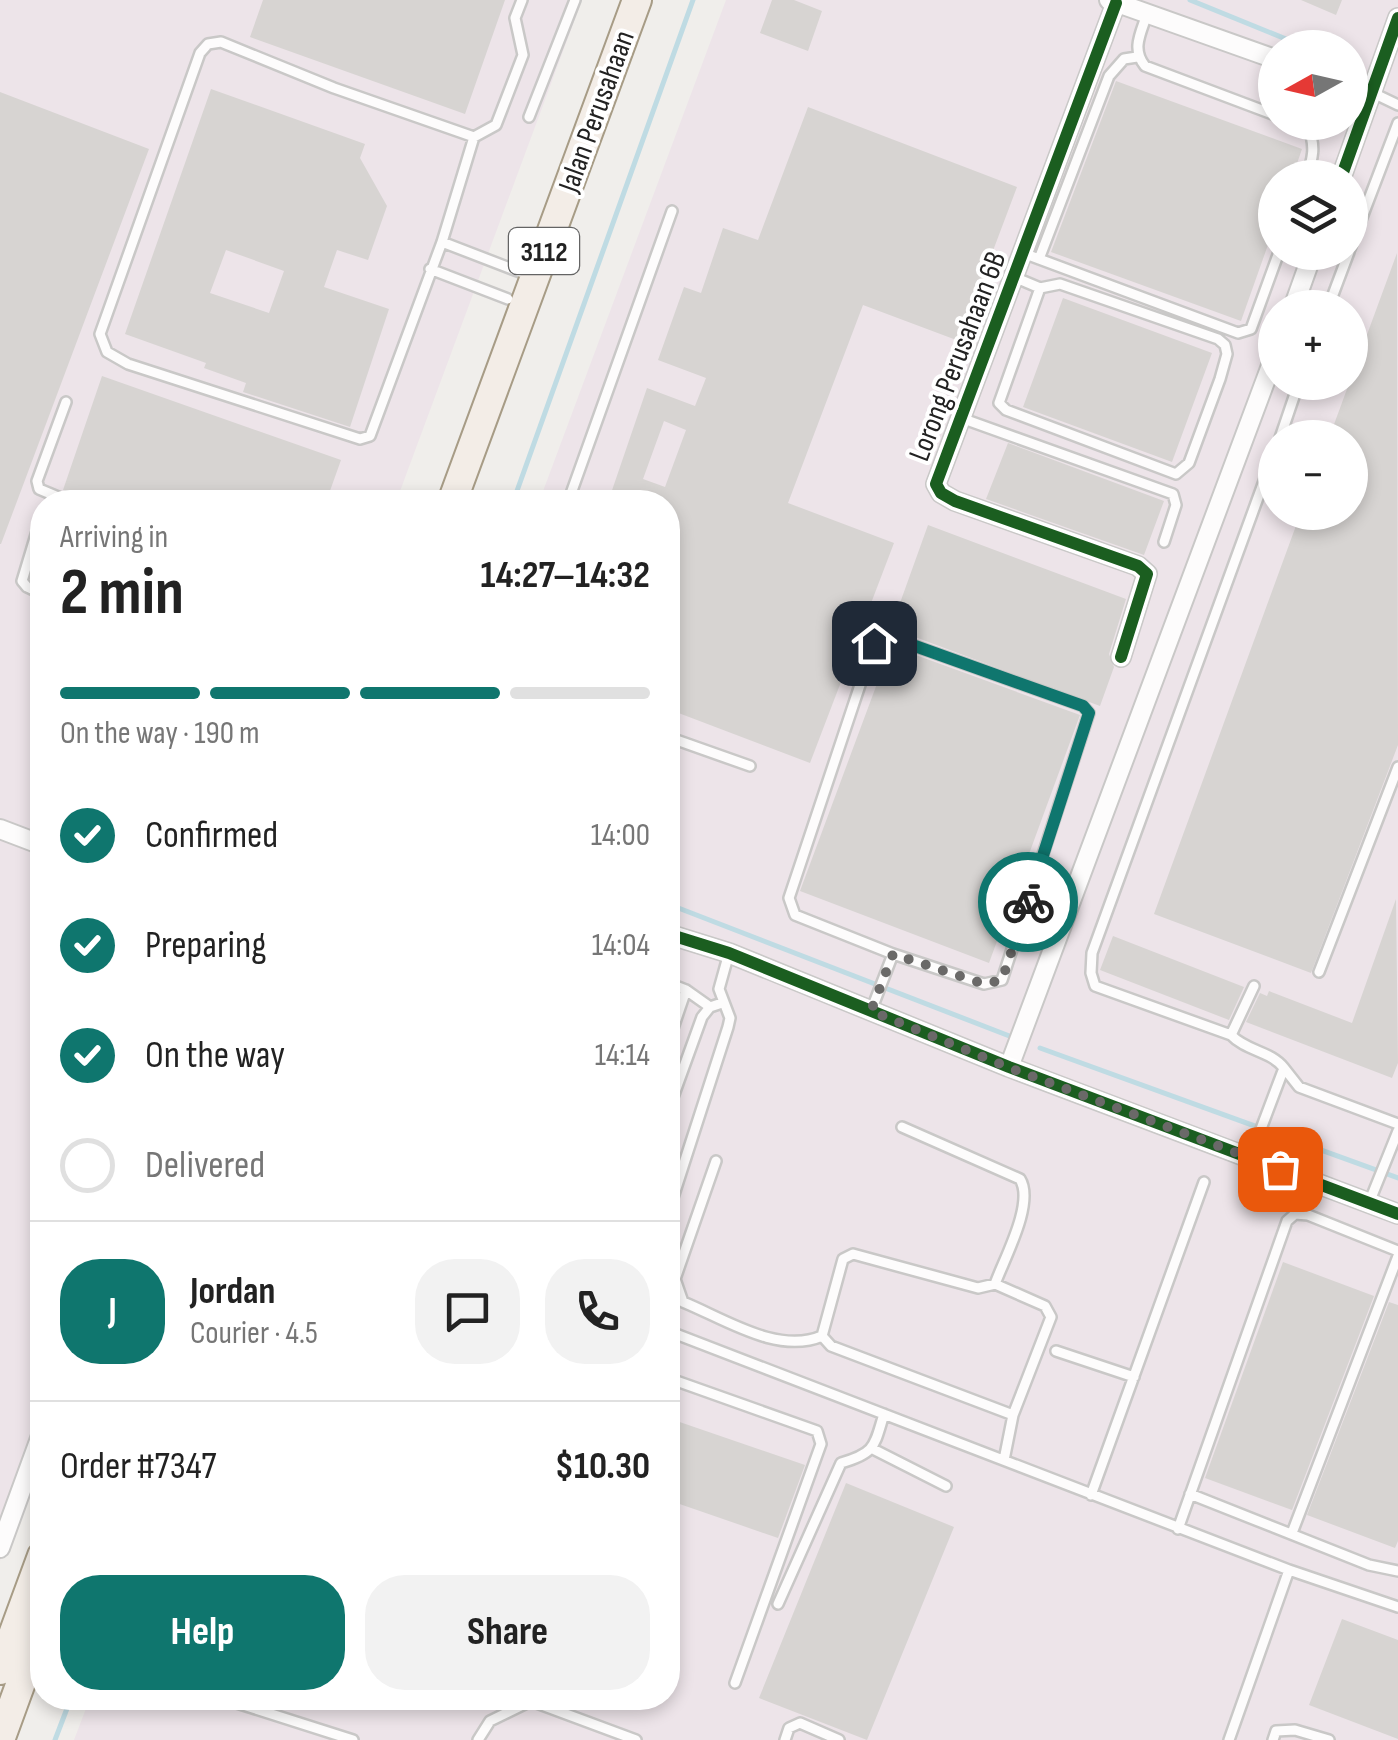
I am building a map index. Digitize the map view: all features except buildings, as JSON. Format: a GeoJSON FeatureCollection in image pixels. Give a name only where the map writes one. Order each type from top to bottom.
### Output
{"type":"FeatureCollection","features":[{"type":"Feature","properties":{"kind":"main road","name":"Jalan Perusahaan"},"geometry":{"type":"LineString","coordinates":[[439,490],[620,0]]}},
{"type":"Feature","properties":{"kind":"main road","name":"Jalan Perusahaan"},"geometry":{"type":"LineString","coordinates":[[456,490],[637,0]]}},
{"type":"Feature","properties":{"kind":"main road"},"geometry":{"type":"LineString","coordinates":[[0,1670],[30,1589]]}},
{"type":"Feature","properties":{"kind":"main road"},"geometry":{"type":"LineString","coordinates":[[0,1740],[30,1658]]}},
{"type":"Feature","properties":{"kind":"street"},"geometry":{"type":"LineString","coordinates":[[1112,2],[1258,53]]}},
{"type":"Feature","properties":{"kind":"street","name":"Lorong Perusahaan 6B"},"geometry":{"type":"LineString","coordinates":[[1112,2],[1031,256],[1014,277],[936,484],[941,493],[955,500],[1138,566],[1147,574],[1121,657]]}},
{"type":"Feature","properties":{"kind":"street"},"geometry":{"type":"LineString","coordinates":[[1348,160],[1398,18]]}},
{"type":"Feature","properties":{"kind":"street"},"geometry":{"type":"LineString","coordinates":[[1368,91],[1373,93]]}},
{"type":"Feature","properties":{"kind":"street"},"geometry":{"type":"LineString","coordinates":[[1010,1068],[1258,400]]}},
{"type":"Feature","properties":{"kind":"street"},"geometry":{"type":"LineString","coordinates":[[0,829],[30,840]]}},
{"type":"Feature","properties":{"kind":"street"},"geometry":{"type":"LineString","coordinates":[[680,938],[873,1005],[1010,1068],[1398,1214]]}},
{"type":"Feature","properties":{"kind":"street"},"geometry":{"type":"LineString","coordinates":[[0,1548],[30,1466]]}},
{"type":"Feature","properties":{"kind":"lane"},"geometry":{"type":"LineString","coordinates":[[474,137],[334,88],[221,42],[208,44],[200,53],[100,334],[107,352],[128,364],[360,439],[370,436],[442,242],[474,137],[496,125],[523,55],[515,18],[522,0]]}},
{"type":"Feature","properties":{"kind":"lane"},"geometry":{"type":"LineString","coordinates":[[529,117],[575,0]]}},
{"type":"Feature","properties":{"kind":"lane"},"geometry":{"type":"LineString","coordinates":[[1147,14],[1136,47],[1137,57],[1145,66],[1258,109]]}},
{"type":"Feature","properties":{"kind":"lane"},"geometry":{"type":"LineString","coordinates":[[1137,57],[1124,59],[1110,76],[1031,256],[1238,333],[1251,329],[1272,270]]}},
{"type":"Feature","properties":{"kind":"lane"},"geometry":{"type":"LineString","coordinates":[[1373,93],[1398,104]]}},
{"type":"Feature","properties":{"kind":"lane"},"geometry":{"type":"LineString","coordinates":[[1368,201],[1398,123]]}},
{"type":"Feature","properties":{"kind":"lane"},"geometry":{"type":"LineString","coordinates":[[572,490],[672,211]]}},
{"type":"Feature","properties":{"kind":"lane"},"geometry":{"type":"LineString","coordinates":[[442,242],[520,272]]}},
{"type":"Feature","properties":{"kind":"lane"},"geometry":{"type":"LineString","coordinates":[[430,270],[508,300]]}},
{"type":"Feature","properties":{"kind":"lane"},"geometry":{"type":"LineString","coordinates":[[1014,277],[1040,288],[1060,284],[1218,339],[1225,345],[1220,379],[1189,463],[1176,474],[1006,410],[999,403],[1000,391],[1040,288]]}},
{"type":"Feature","properties":{"kind":"lane"},"geometry":{"type":"LineString","coordinates":[[41,490],[37,481],[66,402]]}},
{"type":"Feature","properties":{"kind":"lane"},"geometry":{"type":"LineString","coordinates":[[961,418],[1173,494],[1176,505],[1164,542]]}},
{"type":"Feature","properties":{"kind":"lane"},"geometry":{"type":"LineString","coordinates":[[1258,497],[1092,953],[1091,973],[1096,986],[1230,1034],[1240,1045],[1278,1061],[1299,1086],[1397,1132],[1369,1203]]}},
{"type":"Feature","properties":{"kind":"lane"},"geometry":{"type":"LineString","coordinates":[[30,554],[22,580],[30,588]]}},
{"type":"Feature","properties":{"kind":"lane"},"geometry":{"type":"LineString","coordinates":[[890,637],[1083,706],[1089,713],[1002,980],[984,984],[893,954],[795,915],[789,898],[874,643],[890,637]]}},
{"type":"Feature","properties":{"kind":"lane"},"geometry":{"type":"LineString","coordinates":[[680,741],[750,766]]}},
{"type":"Feature","properties":{"kind":"lane"},"geometry":{"type":"LineString","coordinates":[[1319,972],[1398,767]]}},
{"type":"Feature","properties":{"kind":"lane"},"geometry":{"type":"LineString","coordinates":[[680,1176],[730,1018],[719,990],[728,953]]}},
{"type":"Feature","properties":{"kind":"lane"},"geometry":{"type":"LineString","coordinates":[[873,1005],[893,954]]}},
{"type":"Feature","properties":{"kind":"lane"},"geometry":{"type":"LineString","coordinates":[[1230,1034],[1254,986]]}},
{"type":"Feature","properties":{"kind":"lane"},"geometry":{"type":"LineString","coordinates":[[680,988],[710,1007]]}},
{"type":"Feature","properties":{"kind":"lane"},"geometry":{"type":"LineString","coordinates":[[680,1008],[686,990]]}},
{"type":"Feature","properties":{"kind":"lane"},"geometry":{"type":"LineString","coordinates":[[680,1076],[695,1033],[710,1007],[722,1003]]}},
{"type":"Feature","properties":{"kind":"lane"},"geometry":{"type":"LineString","coordinates":[[1250,1158],[1284,1068]]}},
{"type":"Feature","properties":{"kind":"lane"},"geometry":{"type":"LineString","coordinates":[[902,1127],[1020,1179],[1025,1187],[1025,1205],[994,1284]]}},
{"type":"Feature","properties":{"kind":"lane"},"geometry":{"type":"LineString","coordinates":[[680,1265],[716,1161]]}},
{"type":"Feature","properties":{"kind":"lane"},"geometry":{"type":"LineString","coordinates":[[1092,1495],[1204,1182]]}},
{"type":"Feature","properties":{"kind":"lane"},"geometry":{"type":"LineString","coordinates":[[1178,1528],[1287,1221],[1295,1214],[1308,1215],[1398,1254],[1292,1534]]}},
{"type":"Feature","properties":{"kind":"lane"},"geometry":{"type":"LineString","coordinates":[[822,1336],[838,1271],[843,1259],[853,1254],[978,1288],[994,1284],[1045,1306],[1050,1317],[1013,1415],[1004,1460]]}},
{"type":"Feature","properties":{"kind":"lane"},"geometry":{"type":"LineString","coordinates":[[680,1293],[683,1302],[781,1342],[804,1344],[822,1336]]}},
{"type":"Feature","properties":{"kind":"lane"},"geometry":{"type":"LineString","coordinates":[[680,1336],[1289,1570],[1398,1607]]}},
{"type":"Feature","properties":{"kind":"lane"},"geometry":{"type":"LineString","coordinates":[[822,1336],[832,1346],[1013,1415]]}},
{"type":"Feature","properties":{"kind":"lane"},"geometry":{"type":"LineString","coordinates":[[1056,1351],[1134,1377]]}},
{"type":"Feature","properties":{"kind":"lane"},"geometry":{"type":"LineString","coordinates":[[680,1382],[816,1431],[822,1444],[735,1683]]}},
{"type":"Feature","properties":{"kind":"lane"},"geometry":{"type":"LineString","coordinates":[[778,1604],[841,1463],[864,1457],[872,1450],[884,1414]]}},
{"type":"Feature","properties":{"kind":"lane"},"geometry":{"type":"LineString","coordinates":[[872,1450],[946,1486]]}},
{"type":"Feature","properties":{"kind":"lane"},"geometry":{"type":"LineString","coordinates":[[1190,1494],[1369,1565],[1398,1571]]}},
{"type":"Feature","properties":{"kind":"lane"},"geometry":{"type":"LineString","coordinates":[[1229,1740],[1289,1570]]}},
{"type":"Feature","properties":{"kind":"lane"},"geometry":{"type":"LineString","coordinates":[[259,1710],[353,1740]]}},
{"type":"Feature","properties":{"kind":"lane"},"geometry":{"type":"LineString","coordinates":[[478,1740],[490,1721],[509,1710]]}},
{"type":"Feature","properties":{"kind":"lane"},"geometry":{"type":"LineString","coordinates":[[555,1710],[636,1740]]}},
{"type":"Feature","properties":{"kind":"lane"},"geometry":{"type":"LineString","coordinates":[[784,1740],[790,1728],[800,1724],[839,1740]]}},
{"type":"Feature","properties":{"kind":"lane"},"geometry":{"type":"LineString","coordinates":[[1273,1740],[1276,1731],[1285,1730],[1329,1740]]}},
{"type":"Feature","properties":{"kind":"shaded area"},"geometry":{"type":"Polygon","coordinates":[[[0,0],[582,0],[400,490],[30,490],[30,1480],[0,1561],[0,0]]]}},
{"type":"Feature","properties":{"kind":"shaded area"},"geometry":{"type":"Polygon","coordinates":[[[726,0],[1398,0],[1398,1740],[74,1740],[85,1710],[680,1710],[680,490],[543,490],[726,0]]]}},
{"type":"Feature","properties":{"kind":"waterway"},"geometry":{"type":"LineString","coordinates":[[517,490],[693,0]]}},
{"type":"Feature","properties":{"kind":"waterway"},"geometry":{"type":"LineString","coordinates":[[1190,0],[1264,30]]}},
{"type":"Feature","properties":{"kind":"waterway"},"geometry":{"type":"LineString","coordinates":[[680,909],[1012,1037]]}},
{"type":"Feature","properties":{"kind":"waterway"},"geometry":{"type":"LineString","coordinates":[[1040,1048],[1398,1178]]}},
{"type":"Feature","properties":{"kind":"waterway"},"geometry":{"type":"LineString","coordinates":[[55,1740],[66,1710]]}},
{"type":"Feature","properties":{"kind":"cycle path"},"geometry":{"type":"LineString","coordinates":[[1116,3],[936,484],[941,493],[955,501],[1138,566],[1147,574],[1121,657]]}},
{"type":"Feature","properties":{"kind":"cycle path"},"geometry":{"type":"LineString","coordinates":[[1347,160],[1398,18]]}},
{"type":"Feature","properties":{"kind":"cycle path"},"geometry":{"type":"LineString","coordinates":[[680,938],[729,953],[1009,1067],[1398,1214]]}},
{"type":"Feature","properties":{"kind":"way so far"},"geometry":{"type":"LineString","coordinates":[[1028,902],[1002,980],[984,984],[893,954],[871,1011],[1010,1068],[1280,1169]]}},
{"type":"Feature","properties":{"kind":"route"},"geometry":{"type":"LineString","coordinates":[[874,643],[890,637],[1083,706],[1089,713],[1028,902]]}}]}
